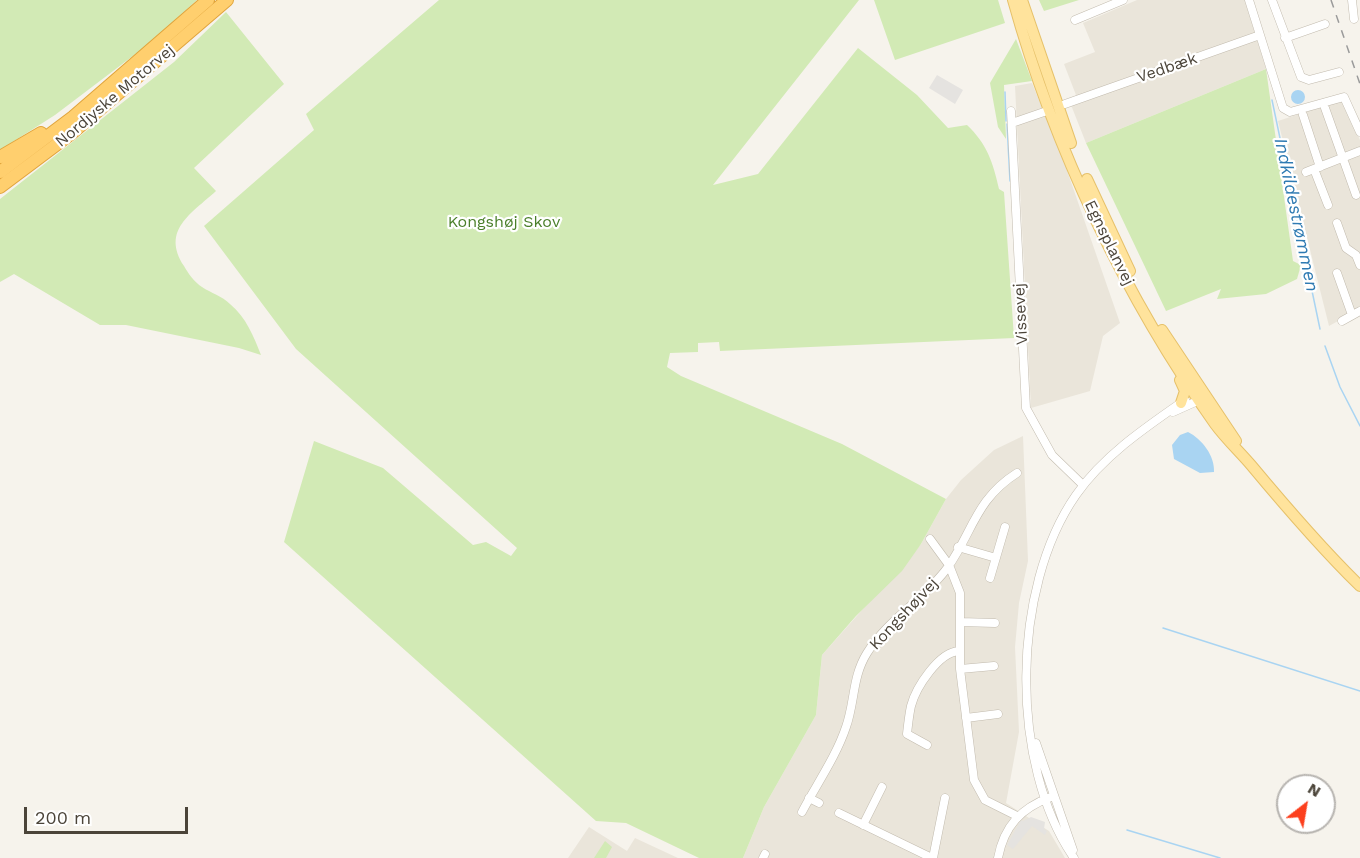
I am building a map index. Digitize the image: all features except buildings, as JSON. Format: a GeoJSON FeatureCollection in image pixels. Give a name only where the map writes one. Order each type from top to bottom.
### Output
{"type":"FeatureCollection","features":[{"type":"Feature","properties":{"kind":"highway","name":"Nordjyske Motorvej"},"geometry":{"type":"LineString","coordinates":[[0,172],[74,117],[208,0]]}},
{"type":"Feature","properties":{"kind":"highway","name":"Nordjyske Motorvej"},"geometry":{"type":"LineString","coordinates":[[0,187],[80,127],[227,0]]}},
{"type":"Feature","properties":{"kind":"highway"},"geometry":{"type":"LineString","coordinates":[[0,158],[39,134],[155,47]]}},
{"type":"Feature","properties":{"kind":"main road","name":"Egnsplanvej"},"geometry":{"type":"LineString","coordinates":[[1013,0],[1050,109],[1078,179],[1119,266],[1166,350],[1235,439],[1249,462]]}},
{"type":"Feature","properties":{"kind":"main road","name":"Egnsplanvej"},"geometry":{"type":"LineString","coordinates":[[1022,0],[1057,107],[1089,186],[1158,324],[1226,439],[1249,462],[1298,522],[1360,586]]}},
{"type":"Feature","properties":{"kind":"main road"},"geometry":{"type":"LineString","coordinates":[[1166,350],[1185,391],[1181,403]]}},
{"type":"Feature","properties":{"kind":"street"},"geometry":{"type":"LineString","coordinates":[[1075,20],[1123,0]]}},
{"type":"Feature","properties":{"kind":"street"},"geometry":{"type":"LineString","coordinates":[[1249,0],[1283,108],[1286,111],[1344,97],[1360,132]]}},
{"type":"Feature","properties":{"kind":"street"},"geometry":{"type":"LineString","coordinates":[[1272,0],[1301,77],[1309,80],[1339,72]]}},
{"type":"Feature","properties":{"kind":"street"},"geometry":{"type":"LineString","coordinates":[[1352,0],[1354,19]]}},
{"type":"Feature","properties":{"kind":"street"},"geometry":{"type":"LineString","coordinates":[[1285,38],[1325,24]]}},
{"type":"Feature","properties":{"kind":"street","name":"Vedbæk"},"geometry":{"type":"LineString","coordinates":[[1065,104],[1072,97],[1260,35]]}},
{"type":"Feature","properties":{"kind":"street","name":"Vissevej"},"geometry":{"type":"LineString","coordinates":[[1011,111],[1026,408],[1052,455],[1083,485]]}},
{"type":"Feature","properties":{"kind":"street"},"geometry":{"type":"LineString","coordinates":[[1012,123],[1044,112]]}},
{"type":"Feature","properties":{"kind":"street"},"geometry":{"type":"LineString","coordinates":[[1328,205],[1313,169],[1314,112],[1342,158],[1356,195]]}},
{"type":"Feature","properties":{"kind":"street"},"geometry":{"type":"LineString","coordinates":[[1313,169],[1360,151]]}},
{"type":"Feature","properties":{"kind":"street"},"geometry":{"type":"LineString","coordinates":[[1337,223],[1346,248],[1356,255],[1360,265]]}},
{"type":"Feature","properties":{"kind":"street"},"geometry":{"type":"LineString","coordinates":[[1337,273],[1356,313],[1342,321]]}},
{"type":"Feature","properties":{"kind":"street"},"geometry":{"type":"LineString","coordinates":[[1075,858],[1050,798],[1031,727],[1026,654],[1032,599],[1052,535],[1083,485],[1113,454],[1181,403],[1201,396]]}},
{"type":"Feature","properties":{"kind":"street"},"geometry":{"type":"LineString","coordinates":[[1168,414],[1201,396]]}},
{"type":"Feature","properties":{"kind":"street","name":"Kongshøjvej"},"geometry":{"type":"LineString","coordinates":[[802,812],[845,730],[857,673],[868,651],[885,630],[950,565],[987,497],[1000,484],[1017,473]]}},
{"type":"Feature","properties":{"kind":"street"},"geometry":{"type":"LineString","coordinates":[[990,578],[1005,527]]}},
{"type":"Feature","properties":{"kind":"street","name":"Kongshøjvej"},"geometry":{"type":"LineString","coordinates":[[930,539],[950,565],[960,593],[960,669],[977,789],[985,800],[1017,816]]}},
{"type":"Feature","properties":{"kind":"street"},"geometry":{"type":"LineString","coordinates":[[958,547],[996,558]]}},
{"type":"Feature","properties":{"kind":"street"},"geometry":{"type":"LineString","coordinates":[[960,622],[995,623]]}},
{"type":"Feature","properties":{"kind":"street"},"geometry":{"type":"LineString","coordinates":[[907,734],[912,704],[919,688],[945,656],[959,651]]}},
{"type":"Feature","properties":{"kind":"street"},"geometry":{"type":"LineString","coordinates":[[960,669],[994,666]]}},
{"type":"Feature","properties":{"kind":"street"},"geometry":{"type":"LineString","coordinates":[[966,718],[998,714]]}},
{"type":"Feature","properties":{"kind":"street"},"geometry":{"type":"LineString","coordinates":[[899,728],[927,745]]}},
{"type":"Feature","properties":{"kind":"street"},"geometry":{"type":"LineString","coordinates":[[863,825],[882,787]]}},
{"type":"Feature","properties":{"kind":"street"},"geometry":{"type":"LineString","coordinates":[[809,798],[819,803]]}},
{"type":"Feature","properties":{"kind":"street"},"geometry":{"type":"LineString","coordinates":[[838,813],[932,858],[945,798]]}},
{"type":"Feature","properties":{"kind":"street"},"geometry":{"type":"LineString","coordinates":[[998,858],[1007,830],[1017,816],[1050,798]]}},
{"type":"Feature","properties":{"kind":"shaded area"},"geometry":{"type":"Polygon","coordinates":[[[1137,0],[1245,0],[1266,69],[1086,143],[1071,105],[1076,95],[1064,64],[1095,52],[1083,23],[1137,0]]]}},
{"type":"Feature","properties":{"kind":"shaded area"},"geometry":{"type":"Polygon","coordinates":[[[937,75],[963,90],[955,104],[929,88],[937,75]]]}},
{"type":"Feature","properties":{"kind":"shaded area"},"geometry":{"type":"Polygon","coordinates":[[[1032,83],[1063,159],[1120,323],[1103,336],[1090,391],[1031,408],[1015,86],[1032,83]]]}},
{"type":"Feature","properties":{"kind":"shaded area"},"geometry":{"type":"Polygon","coordinates":[[[1342,100],[1360,140],[1360,309],[1329,326],[1278,121],[1342,100]]]}},
{"type":"Feature","properties":{"kind":"shaded area"},"geometry":{"type":"Polygon","coordinates":[[[1023,436],[1028,561],[1019,603],[1015,647],[1019,732],[1006,803],[1049,831],[1065,858],[743,858],[764,807],[816,715],[822,655],[921,544],[946,499],[961,480],[994,450],[1023,436]]]}},
{"type":"Feature","properties":{"kind":"shaded area"},"geometry":{"type":"Polygon","coordinates":[[[1031,817],[1045,822],[1044,829],[1047,831],[1045,835],[1032,826],[1013,849],[1007,845],[1021,820],[1031,817]]]}},
{"type":"Feature","properties":{"kind":"shaded area"},"geometry":{"type":"Polygon","coordinates":[[[589,827],[627,851],[635,838],[678,858],[568,858],[589,827]]]}},
{"type":"Feature","properties":{"kind":"green space"},"geometry":{"type":"Polygon","coordinates":[[[0,0],[197,0],[150,43],[55,115],[0,150],[0,0]]]}},
{"type":"Feature","properties":{"kind":"green space","name":"Kongshøj Skov"},"geometry":{"type":"Polygon","coordinates":[[[439,0],[859,0],[713,185],[758,174],[858,48],[917,95],[948,128],[967,125],[984,146],[992,162],[999,189],[1004,192],[1014,338],[720,351],[719,342],[698,343],[698,352],[670,353],[667,367],[681,376],[842,444],[946,499],[921,544],[902,571],[856,616],[822,655],[816,715],[764,807],[743,858],[699,858],[626,823],[596,821],[284,542],[314,441],[383,468],[473,545],[486,542],[511,556],[517,548],[296,349],[204,226],[314,130],[306,114],[439,0]]]}},
{"type":"Feature","properties":{"kind":"green space"},"geometry":{"type":"Polygon","coordinates":[[[874,0],[998,0],[1005,23],[895,60],[874,0]]]}},
{"type":"Feature","properties":{"kind":"green space"},"geometry":{"type":"Polygon","coordinates":[[[1039,0],[1079,0],[1044,11],[1039,0]]]}},
{"type":"Feature","properties":{"kind":"green space"},"geometry":{"type":"Polygon","coordinates":[[[226,12],[284,84],[194,168],[216,191],[189,215],[177,233],[176,242],[178,253],[189,274],[199,285],[224,299],[236,309],[249,328],[261,355],[239,348],[126,325],[100,325],[14,274],[0,282],[0,199],[174,62],[226,12]]]}},
{"type":"Feature","properties":{"kind":"green space"},"geometry":{"type":"Polygon","coordinates":[[[1016,39],[1032,81],[1004,85],[1006,139],[998,127],[990,83],[1016,39]]]}},
{"type":"Feature","properties":{"kind":"green space"},"geometry":{"type":"Polygon","coordinates":[[[1266,69],[1293,261],[1301,265],[1297,279],[1266,294],[1217,299],[1221,289],[1166,311],[1086,143],[1266,69]]]}},
{"type":"Feature","properties":{"kind":"green space"},"geometry":{"type":"Polygon","coordinates":[[[605,841],[612,847],[606,858],[594,858],[605,841]]]}},
{"type":"Feature","properties":{"kind":"water"},"geometry":{"type":"Polygon","coordinates":[[[1298,90],[1303,92],[1305,97],[1303,102],[1298,104],[1293,102],[1291,97],[1293,92],[1298,90]]]}},
{"type":"Feature","properties":{"kind":"water"},"geometry":{"type":"Polygon","coordinates":[[[1188,432],[1207,449],[1214,472],[1200,473],[1174,459],[1172,445],[1180,435],[1188,432]]]}},
{"type":"Feature","properties":{"kind":"waterway"},"geometry":{"type":"LineString","coordinates":[[1005,92],[1006,121]]}},
{"type":"Feature","properties":{"kind":"waterway","name":"Indkildestrømmen"},"geometry":{"type":"LineString","coordinates":[[1272,100],[1320,329]]}},
{"type":"Feature","properties":{"kind":"waterway"},"geometry":{"type":"LineString","coordinates":[[1007,124],[1010,181]]}},
{"type":"Feature","properties":{"kind":"waterway","name":"Indkildestrømmen"},"geometry":{"type":"LineString","coordinates":[[1325,346],[1340,387],[1360,426]]}},
{"type":"Feature","properties":{"kind":"waterway"},"geometry":{"type":"LineString","coordinates":[[1163,628],[1360,691]]}},
{"type":"Feature","properties":{"kind":"waterway"},"geometry":{"type":"LineString","coordinates":[[1127,830],[1220,858]]}},
{"type":"Feature","properties":{"kind":"railway"},"geometry":{"type":"LineString","coordinates":[[1331,0],[1360,84]]}}]}
